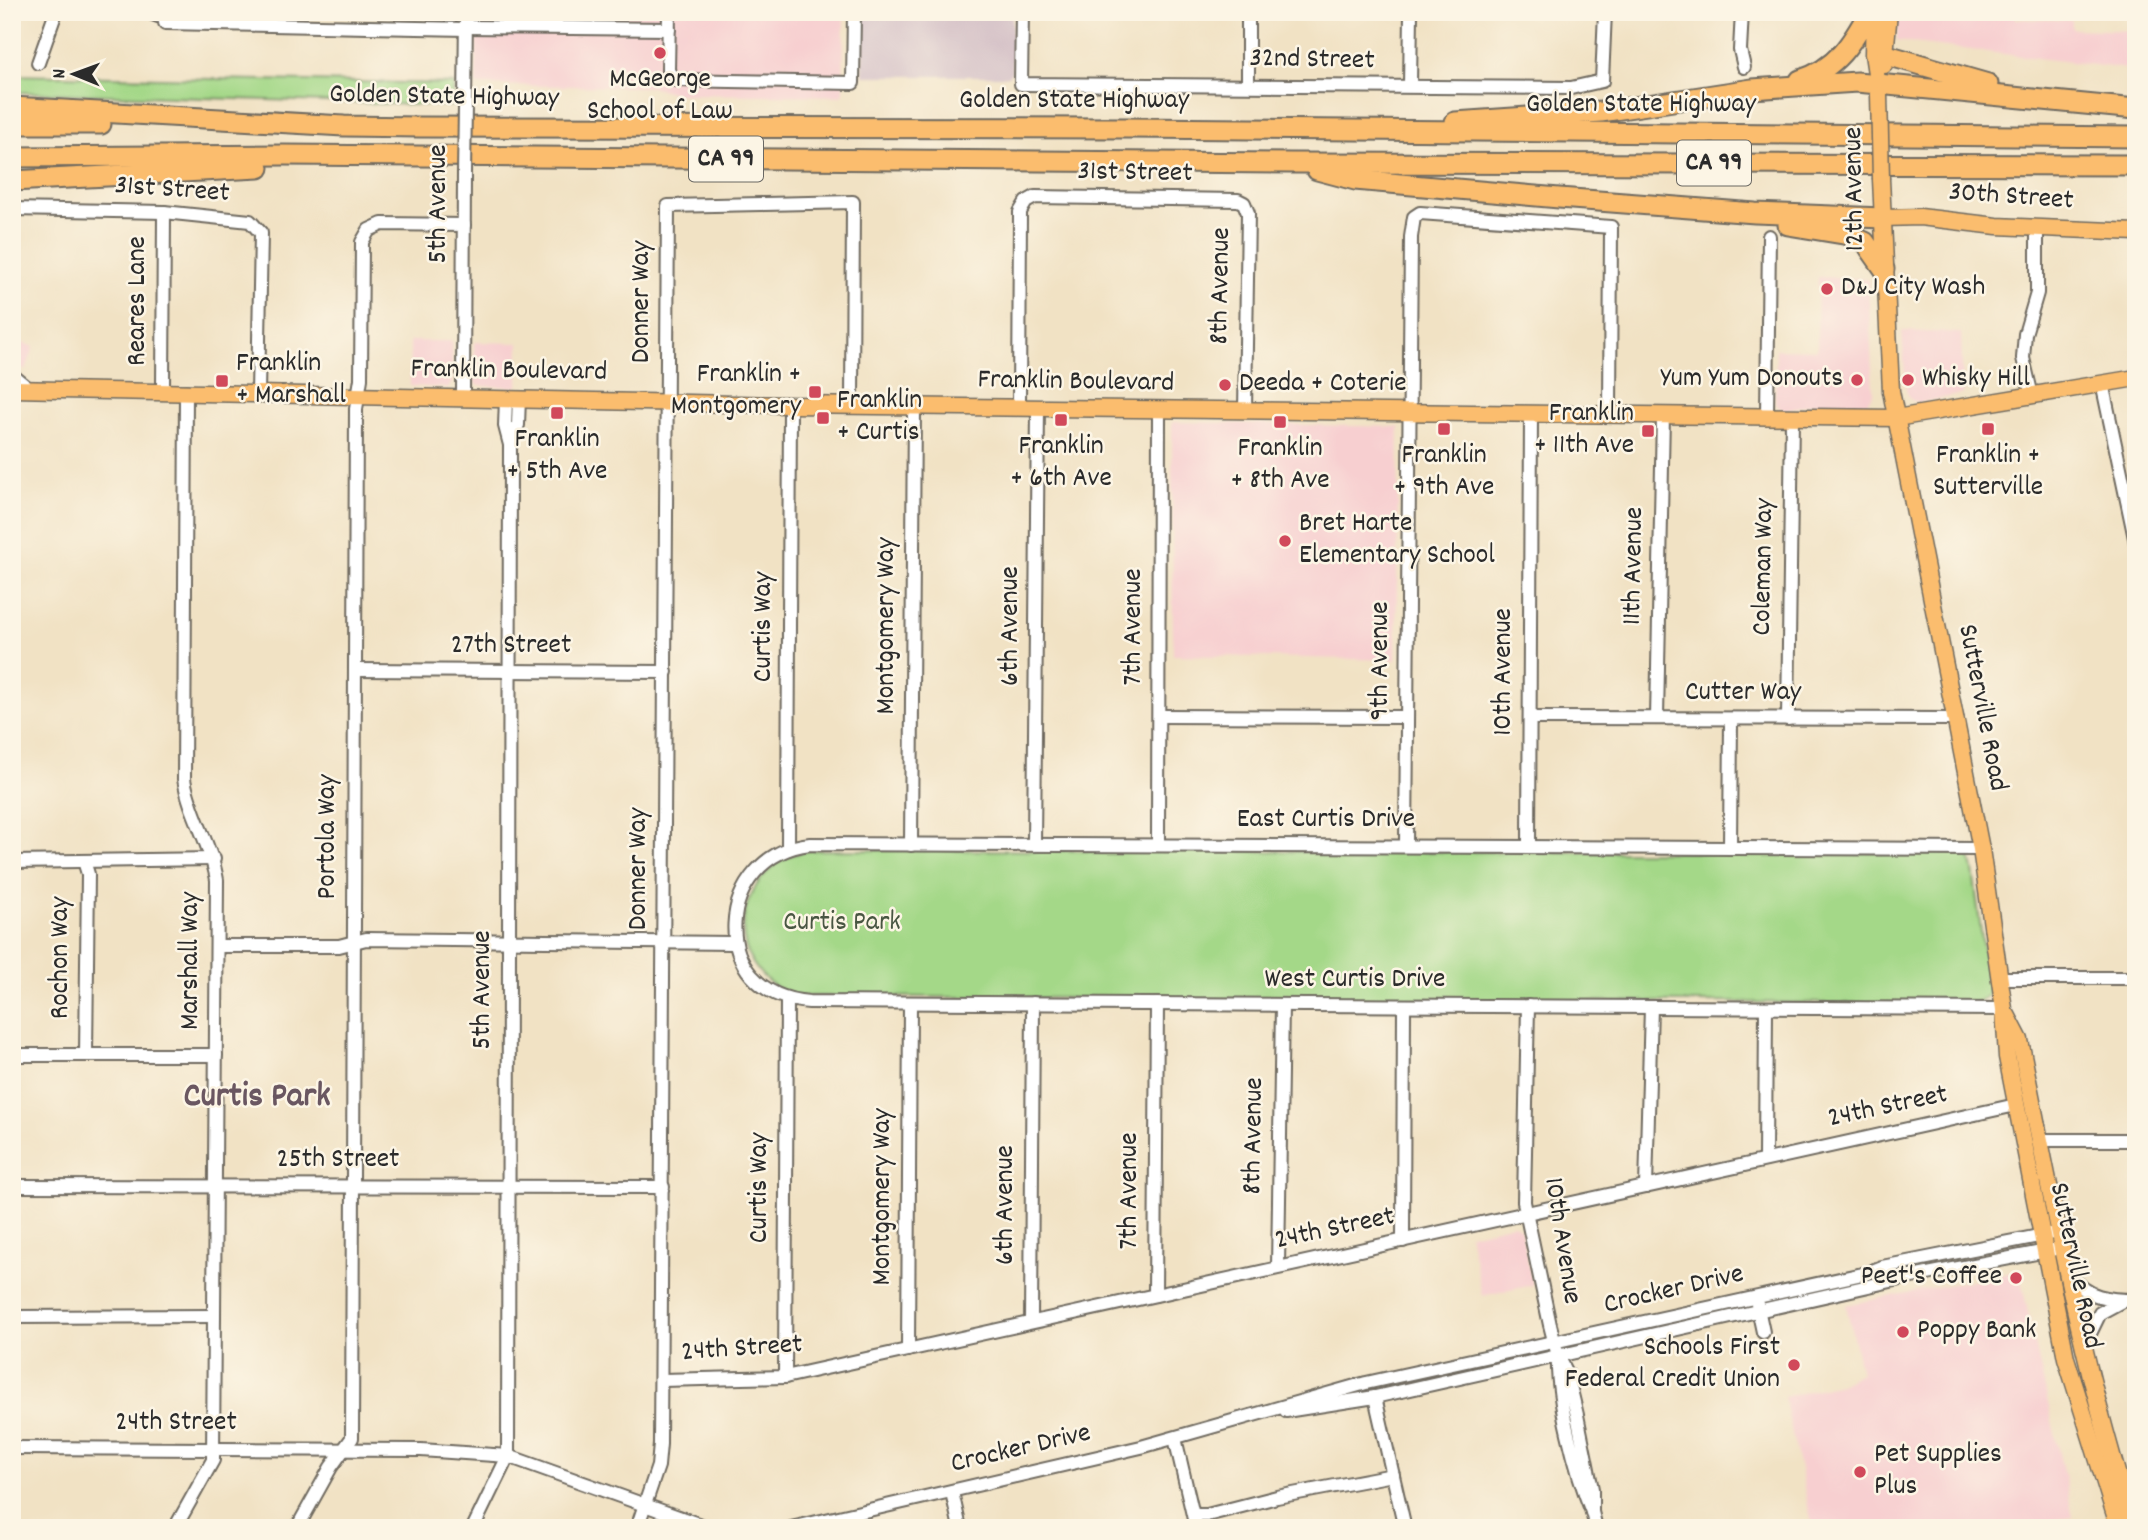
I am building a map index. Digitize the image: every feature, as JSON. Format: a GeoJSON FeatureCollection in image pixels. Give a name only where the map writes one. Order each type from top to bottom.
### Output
{"type":"FeatureCollection","features":[{"type":"Feature","properties":{"kind":"highway"},"geometry":{"type":"LineString","coordinates":[[1780,86],[1821,71],[1835,61],[1855,39],[1871,12]]}},
{"type":"Feature","properties":{"kind":"highway"},"geometry":{"type":"LineString","coordinates":[[1887,54],[2036,98]]}},
{"type":"Feature","properties":{"kind":"highway"},"geometry":{"type":"LineString","coordinates":[[1334,132],[1601,112],[1780,86],[2036,98],[2136,109]]}},
{"type":"Feature","properties":{"kind":"highway","name":"Golden State Highway"},"geometry":{"type":"LineString","coordinates":[[12,107],[344,126],[1129,128],[1334,132],[2136,136]]}},
{"type":"Feature","properties":{"kind":"highway"},"geometry":{"type":"LineString","coordinates":[[12,124],[344,126]]}},
{"type":"Feature","properties":{"kind":"highway","name":"Golden State Highway"},"geometry":{"type":"LineString","coordinates":[[12,157],[2136,165]]}},
{"type":"Feature","properties":{"kind":"highway"},"geometry":{"type":"LineString","coordinates":[[12,181],[421,157]]}},
{"type":"Feature","properties":{"kind":"highway"},"geometry":{"type":"LineString","coordinates":[[1292,163],[1355,180],[1755,213],[1882,210]]}},
{"type":"Feature","properties":{"kind":"highway"},"geometry":{"type":"LineString","coordinates":[[1755,213],[1788,225],[1849,235],[1865,242],[1884,269]]}},
{"type":"Feature","properties":{"kind":"main road","name":"12th Avenue"},"geometry":{"type":"LineString","coordinates":[[1871,12],[1873,54],[1879,90],[1888,367],[1896,418]]}},
{"type":"Feature","properties":{"kind":"main road","name":"12th Avenue"},"geometry":{"type":"LineString","coordinates":[[1879,90],[1887,54],[1889,12]]}},
{"type":"Feature","properties":{"kind":"main road","name":"30th Street"},"geometry":{"type":"LineString","coordinates":[[1882,210],[1977,225],[2136,232]]}},
{"type":"Feature","properties":{"kind":"main road","name":"Franklin Boulevard"},"geometry":{"type":"LineString","coordinates":[[21,389],[914,407],[1896,418],[2136,378]]}},
{"type":"Feature","properties":{"kind":"main road","name":"Sutterville Road"},"geometry":{"type":"LineString","coordinates":[[1896,418],[1981,849],[2004,1009],[2007,1057],[2042,1244],[2066,1358],[2119,1528]]}},
{"type":"Feature","properties":{"kind":"main road","name":"Sutterville Road"},"geometry":{"type":"LineString","coordinates":[[2004,1009],[2020,1040],[2083,1348],[2119,1481],[2135,1528]]}},
{"type":"Feature","properties":{"kind":"main road"},"geometry":{"type":"LineString","coordinates":[[2016,1104],[2021,1106],[2026,1114],[2036,1157],[2043,1162]]}},
{"type":"Feature","properties":{"kind":"street"},"geometry":{"type":"LineString","coordinates":[[38,63],[56,12]]}},
{"type":"Feature","properties":{"kind":"street"},"geometry":{"type":"LineString","coordinates":[[148,12],[159,16],[162,12],[165,23],[261,19],[466,28],[669,29]]}},
{"type":"Feature","properties":{"kind":"street","name":"5th Avenue"},"geometry":{"type":"LineString","coordinates":[[463,397],[466,12]]}},
{"type":"Feature","properties":{"kind":"street"},"geometry":{"type":"LineString","coordinates":[[669,12],[670,77],[681,81],[853,83],[854,12]]}},
{"type":"Feature","properties":{"kind":"street","name":"32nd Street"},"geometry":{"type":"LineString","coordinates":[[1021,12],[1021,84],[1571,88],[1601,81],[1605,12]]}},
{"type":"Feature","properties":{"kind":"street"},"geometry":{"type":"LineString","coordinates":[[1248,12],[1248,84]]}},
{"type":"Feature","properties":{"kind":"street"},"geometry":{"type":"LineString","coordinates":[[1410,86],[1411,12]]}},
{"type":"Feature","properties":{"kind":"street"},"geometry":{"type":"LineString","coordinates":[[1742,12],[1740,50],[1744,67]]}},
{"type":"Feature","properties":{"kind":"street","name":"31st Street"},"geometry":{"type":"LineString","coordinates":[[1018,408],[1020,212],[1026,202],[1035,197],[1238,200],[1244,204]]}},
{"type":"Feature","properties":{"kind":"street","name":"Donner Way"},"geometry":{"type":"LineString","coordinates":[[637,1528],[660,1454],[662,1380],[668,206],[853,202],[852,406]]}},
{"type":"Feature","properties":{"kind":"street","name":"8th Avenue"},"geometry":{"type":"LineString","coordinates":[[1244,204],[1248,213],[1245,411]]}},
{"type":"Feature","properties":{"kind":"street","name":"31st Street"},"geometry":{"type":"LineString","coordinates":[[12,209],[164,212],[250,221],[261,233],[258,394]]}},
{"type":"Feature","properties":{"kind":"street","name":"Reares Lane"},"geometry":{"type":"LineString","coordinates":[[163,390],[164,212]]}},
{"type":"Feature","properties":{"kind":"street","name":"9th Avenue"},"geometry":{"type":"LineString","coordinates":[[1406,846],[1407,413],[1414,217],[1420,213],[1611,226],[1611,414]]}},
{"type":"Feature","properties":{"kind":"street","name":"Portola Way"},"geometry":{"type":"LineString","coordinates":[[297,1528],[342,1450],[352,1438],[355,670],[362,242],[369,230],[383,225],[464,225]]}},
{"type":"Feature","properties":{"kind":"street"},"geometry":{"type":"LineString","coordinates":[[2032,396],[2023,358],[2025,334],[2037,293],[2037,228]]}},
{"type":"Feature","properties":{"kind":"street"},"geometry":{"type":"LineString","coordinates":[[1767,416],[1769,236]]}},
{"type":"Feature","properties":{"kind":"street"},"geometry":{"type":"LineString","coordinates":[[12,375],[21,389]]}},
{"type":"Feature","properties":{"kind":"street"},"geometry":{"type":"LineString","coordinates":[[2102,383],[2136,543]]}},
{"type":"Feature","properties":{"kind":"street","name":"Marshall Way"},"geometry":{"type":"LineString","coordinates":[[175,1528],[213,1460],[217,880],[214,859],[191,812],[184,779],[186,391]]}},
{"type":"Feature","properties":{"kind":"street","name":"5th Avenue"},"geometry":{"type":"LineString","coordinates":[[473,1528],[508,1456],[510,445],[505,426],[512,398]]}},
{"type":"Feature","properties":{"kind":"street","name":"Curtis Way"},"geometry":{"type":"LineString","coordinates":[[788,849],[790,405]]}},
{"type":"Feature","properties":{"kind":"street","name":"Montgomery Way"},"geometry":{"type":"LineString","coordinates":[[911,845],[914,407]]}},
{"type":"Feature","properties":{"kind":"street","name":"6th Avenue"},"geometry":{"type":"LineString","coordinates":[[1034,844],[1038,408]]}},
{"type":"Feature","properties":{"kind":"street","name":"7th Avenue"},"geometry":{"type":"LineString","coordinates":[[1158,845],[1159,410]]}},
{"type":"Feature","properties":{"kind":"street","name":"10th Avenue"},"geometry":{"type":"LineString","coordinates":[[1529,847],[1531,413]]}},
{"type":"Feature","properties":{"kind":"street","name":"11th Avenue"},"geometry":{"type":"LineString","coordinates":[[1657,718],[1663,415]]}},
{"type":"Feature","properties":{"kind":"street","name":"Coleman Way"},"geometry":{"type":"LineString","coordinates":[[1788,719],[1792,416]]}},
{"type":"Feature","properties":{"kind":"street","name":"27th Street"},"geometry":{"type":"LineString","coordinates":[[355,670],[666,672]]}},
{"type":"Feature","properties":{"kind":"street"},"geometry":{"type":"LineString","coordinates":[[1159,716],[1407,717]]}},
{"type":"Feature","properties":{"kind":"street","name":"Cutter Way"},"geometry":{"type":"LineString","coordinates":[[1530,718],[1957,719]]}},
{"type":"Feature","properties":{"kind":"street"},"geometry":{"type":"LineString","coordinates":[[1730,848],[1731,719]]}},
{"type":"Feature","properties":{"kind":"street","name":"East Curtis Drive"},"geometry":{"type":"LineString","coordinates":[[733,943],[734,917],[748,883],[757,870],[788,849],[810,844],[1981,849]]}},
{"type":"Feature","properties":{"kind":"street"},"geometry":{"type":"LineString","coordinates":[[12,862],[214,859]]}},
{"type":"Feature","properties":{"kind":"street","name":"Rochon Way"},"geometry":{"type":"LineString","coordinates":[[84,861],[88,874],[86,1055]]}},
{"type":"Feature","properties":{"kind":"street"},"geometry":{"type":"LineString","coordinates":[[217,946],[339,946],[379,939],[733,943]]}},
{"type":"Feature","properties":{"kind":"street","name":"West Curtis Drive"},"geometry":{"type":"LineString","coordinates":[[733,943],[754,979],[786,999],[809,1002],[2004,1009]]}},
{"type":"Feature","properties":{"kind":"street"},"geometry":{"type":"LineString","coordinates":[[1999,978],[2136,978]]}},
{"type":"Feature","properties":{"kind":"street","name":"Curtis Way"},"geometry":{"type":"LineString","coordinates":[[785,1377],[786,999]]}},
{"type":"Feature","properties":{"kind":"street","name":"Montgomery Way"},"geometry":{"type":"LineString","coordinates":[[908,1350],[910,1003]]}},
{"type":"Feature","properties":{"kind":"street","name":"6th Avenue"},"geometry":{"type":"LineString","coordinates":[[1031,1322],[1033,1003]]}},
{"type":"Feature","properties":{"kind":"street","name":"7th Avenue"},"geometry":{"type":"LineString","coordinates":[[1155,1295],[1157,1004]]}},
{"type":"Feature","properties":{"kind":"street","name":"8th Avenue"},"geometry":{"type":"LineString","coordinates":[[1278,1267],[1282,1005]]}},
{"type":"Feature","properties":{"kind":"street"},"geometry":{"type":"LineString","coordinates":[[1403,1241],[1404,1006]]}},
{"type":"Feature","properties":{"kind":"street","name":"10th Avenue"},"geometry":{"type":"LineString","coordinates":[[1528,1006],[1526,1213],[1556,1349],[1557,1376],[1584,1492],[1596,1528]]}},
{"type":"Feature","properties":{"kind":"street"},"geometry":{"type":"LineString","coordinates":[[1646,1187],[1651,1007]]}},
{"type":"Feature","properties":{"kind":"street"},"geometry":{"type":"LineString","coordinates":[[1765,1160],[1766,1008]]}},
{"type":"Feature","properties":{"kind":"street"},"geometry":{"type":"LineString","coordinates":[[12,1055],[216,1055]]}},
{"type":"Feature","properties":{"kind":"street","name":"24th Street"},"geometry":{"type":"LineString","coordinates":[[662,1380],[785,1377],[2016,1104]]}},
{"type":"Feature","properties":{"kind":"street"},"geometry":{"type":"LineString","coordinates":[[2040,1140],[2136,1140]]}},
{"type":"Feature","properties":{"kind":"street","name":"25th Street"},"geometry":{"type":"LineString","coordinates":[[12,1186],[215,1184],[663,1188]]}},
{"type":"Feature","properties":{"kind":"street","name":"Crocker Drive"},"geometry":{"type":"LineString","coordinates":[[791,1528],[1175,1438],[1282,1405],[1366,1383],[1758,1311],[2061,1239]]}},
{"type":"Feature","properties":{"kind":"street","name":"Crocker Drive"},"geometry":{"type":"LineString","coordinates":[[1261,1413],[1375,1397],[1755,1297],[1867,1273],[1882,1267],[2042,1244]]}},
{"type":"Feature","properties":{"kind":"street"},"geometry":{"type":"LineString","coordinates":[[2067,1269],[2079,1289],[2093,1295],[2130,1300]]}},
{"type":"Feature","properties":{"kind":"street"},"geometry":{"type":"LineString","coordinates":[[1755,1297],[1763,1332]]}},
{"type":"Feature","properties":{"kind":"street"},"geometry":{"type":"LineString","coordinates":[[2083,1348],[2100,1313],[2130,1300]]}},
{"type":"Feature","properties":{"kind":"street"},"geometry":{"type":"LineString","coordinates":[[12,1317],[214,1315]]}},
{"type":"Feature","properties":{"kind":"street"},"geometry":{"type":"LineString","coordinates":[[1375,1397],[1405,1528]]}},
{"type":"Feature","properties":{"kind":"street"},"geometry":{"type":"LineString","coordinates":[[1175,1438],[1195,1521],[1207,1515],[1277,1496],[1393,1475]]}},
{"type":"Feature","properties":{"kind":"street","name":"24th Street"},"geometry":{"type":"LineString","coordinates":[[12,1448],[421,1450],[508,1456]]}},
{"type":"Feature","properties":{"kind":"street"},"geometry":{"type":"LineString","coordinates":[[508,1456],[644,1507],[706,1527]]}},
{"type":"Feature","properties":{"kind":"street"},"geometry":{"type":"LineString","coordinates":[[951,1492],[960,1528]]}},
{"type":"Feature","properties":{"kind":"shaded area","name":"McGeorge School of Law"},"geometry":{"type":"Polygon","coordinates":[[[477,12],[844,12],[843,96],[677,94],[654,87],[476,85],[477,12]]]}},
{"type":"Feature","properties":{"kind":"shaded area"},"geometry":{"type":"Polygon","coordinates":[[[864,12],[1012,12],[1012,72],[1008,76],[863,76],[864,12]]]}},
{"type":"Feature","properties":{"kind":"shaded area"},"geometry":{"type":"Polygon","coordinates":[[[1898,12],[2016,12],[2016,19],[2072,20],[2072,29],[2136,31],[2136,70],[1897,41],[1898,12]]]}},
{"type":"Feature","properties":{"kind":"shaded area"},"geometry":{"type":"Polygon","coordinates":[[[1818,277],[1868,279],[1873,393],[1867,403],[1860,405],[1809,404],[1783,410],[1775,402],[1776,349],[1817,350],[1818,277]]]}},
{"type":"Feature","properties":{"kind":"shaded area"},"geometry":{"type":"Polygon","coordinates":[[[1902,331],[1961,333],[1963,394],[1918,403],[1910,399],[1906,390],[1902,331]]]}},
{"type":"Feature","properties":{"kind":"shaded area"},"geometry":{"type":"Polygon","coordinates":[[[12,339],[34,347],[26,370],[12,368],[12,339]]]}},
{"type":"Feature","properties":{"kind":"shaded area"},"geometry":{"type":"Polygon","coordinates":[[[410,341],[452,341],[452,383],[448,388],[410,386],[410,341]]]}},
{"type":"Feature","properties":{"kind":"shaded area"},"geometry":{"type":"Polygon","coordinates":[[[474,342],[519,343],[518,387],[479,386],[474,382],[474,342]]]}},
{"type":"Feature","properties":{"kind":"shaded area","name":"Bret Harte Elementary School"},"geometry":{"type":"Polygon","coordinates":[[[1172,422],[1399,427],[1396,660],[1173,655],[1172,422]]]}},
{"type":"Feature","properties":{"kind":"shaded area"},"geometry":{"type":"Polygon","coordinates":[[[1514,1224],[1521,1230],[1533,1285],[1482,1296],[1469,1234],[1514,1224]]]}},
{"type":"Feature","properties":{"kind":"shaded area"},"geometry":{"type":"Polygon","coordinates":[[[2019,1271],[2073,1516],[2021,1528],[1813,1528],[1784,1397],[1840,1384],[1861,1373],[1846,1305],[2019,1271]]]}},
{"type":"Feature","properties":{"kind":"green space"},"geometry":{"type":"Polygon","coordinates":[[[12,75],[454,84],[452,106],[12,92],[12,75]]]}},
{"type":"Feature","properties":{"kind":"green space","name":"Curtis Park"},"geometry":{"type":"Polygon","coordinates":[[[813,850],[1962,853],[1970,856],[1973,870],[1989,994],[1977,1004],[791,996],[768,981],[757,969],[748,954],[743,923],[753,892],[773,866],[787,857],[813,850]]]}},
{"type":"Feature","properties":{"kind":"place","name":"McGeorge School of Law"},"geometry":{"type":"Point","coordinates":[660,53]}},
{"type":"Feature","properties":{"kind":"place","name":"D&J City Wash"},"geometry":{"type":"Point","coordinates":[1827,289]}},
{"type":"Feature","properties":{"kind":"place","name":"Yum Yum Donouts"},"geometry":{"type":"Point","coordinates":[1857,380]}},
{"type":"Feature","properties":{"kind":"place","name":"Whisky Hill"},"geometry":{"type":"Point","coordinates":[1908,380]}},
{"type":"Feature","properties":{"kind":"place","name":"Franklin + Marshall"},"geometry":{"type":"Point","coordinates":[222,381]}},
{"type":"Feature","properties":{"kind":"place","name":"Deeda + Coterie"},"geometry":{"type":"Point","coordinates":[1225,385]}},
{"type":"Feature","properties":{"kind":"place","name":"Franklin + Montgomery"},"geometry":{"type":"Point","coordinates":[815,392]}},
{"type":"Feature","properties":{"kind":"place","name":"Franklin + 5th Ave"},"geometry":{"type":"Point","coordinates":[557,413]}},
{"type":"Feature","properties":{"kind":"place","name":"Franklin + Curtis"},"geometry":{"type":"Point","coordinates":[823,418]}},
{"type":"Feature","properties":{"kind":"place","name":"Franklin + 6th Ave"},"geometry":{"type":"Point","coordinates":[1061,420]}},
{"type":"Feature","properties":{"kind":"place","name":"Franklin + 8th Ave"},"geometry":{"type":"Point","coordinates":[1280,422]}},
{"type":"Feature","properties":{"kind":"place","name":"Franklin + 9th Ave"},"geometry":{"type":"Point","coordinates":[1444,429]}},
{"type":"Feature","properties":{"kind":"place","name":"Franklin + Sutterville"},"geometry":{"type":"Point","coordinates":[1988,429]}},
{"type":"Feature","properties":{"kind":"place","name":"Franklin + 11th Ave"},"geometry":{"type":"Point","coordinates":[1648,431]}},
{"type":"Feature","properties":{"kind":"place","name":"Bret Harte Elementary School"},"geometry":{"type":"Point","coordinates":[1285,541]}},
{"type":"Feature","properties":{"kind":"place","name":"Peet's Coffee"},"geometry":{"type":"Point","coordinates":[2016,1278]}},
{"type":"Feature","properties":{"kind":"place","name":"Poppy Bank"},"geometry":{"type":"Point","coordinates":[1903,1332]}},
{"type":"Feature","properties":{"kind":"place","name":"Schools First Federal Credit Union"},"geometry":{"type":"Point","coordinates":[1794,1365]}},
{"type":"Feature","properties":{"kind":"place","name":"Pet Supplies Plus"},"geometry":{"type":"Point","coordinates":[1860,1472]}},
{"type":"Feature","properties":{"kind":"district","name":"Curtis Park"},"geometry":{"type":"Point","coordinates":[257,1098]}}]}
